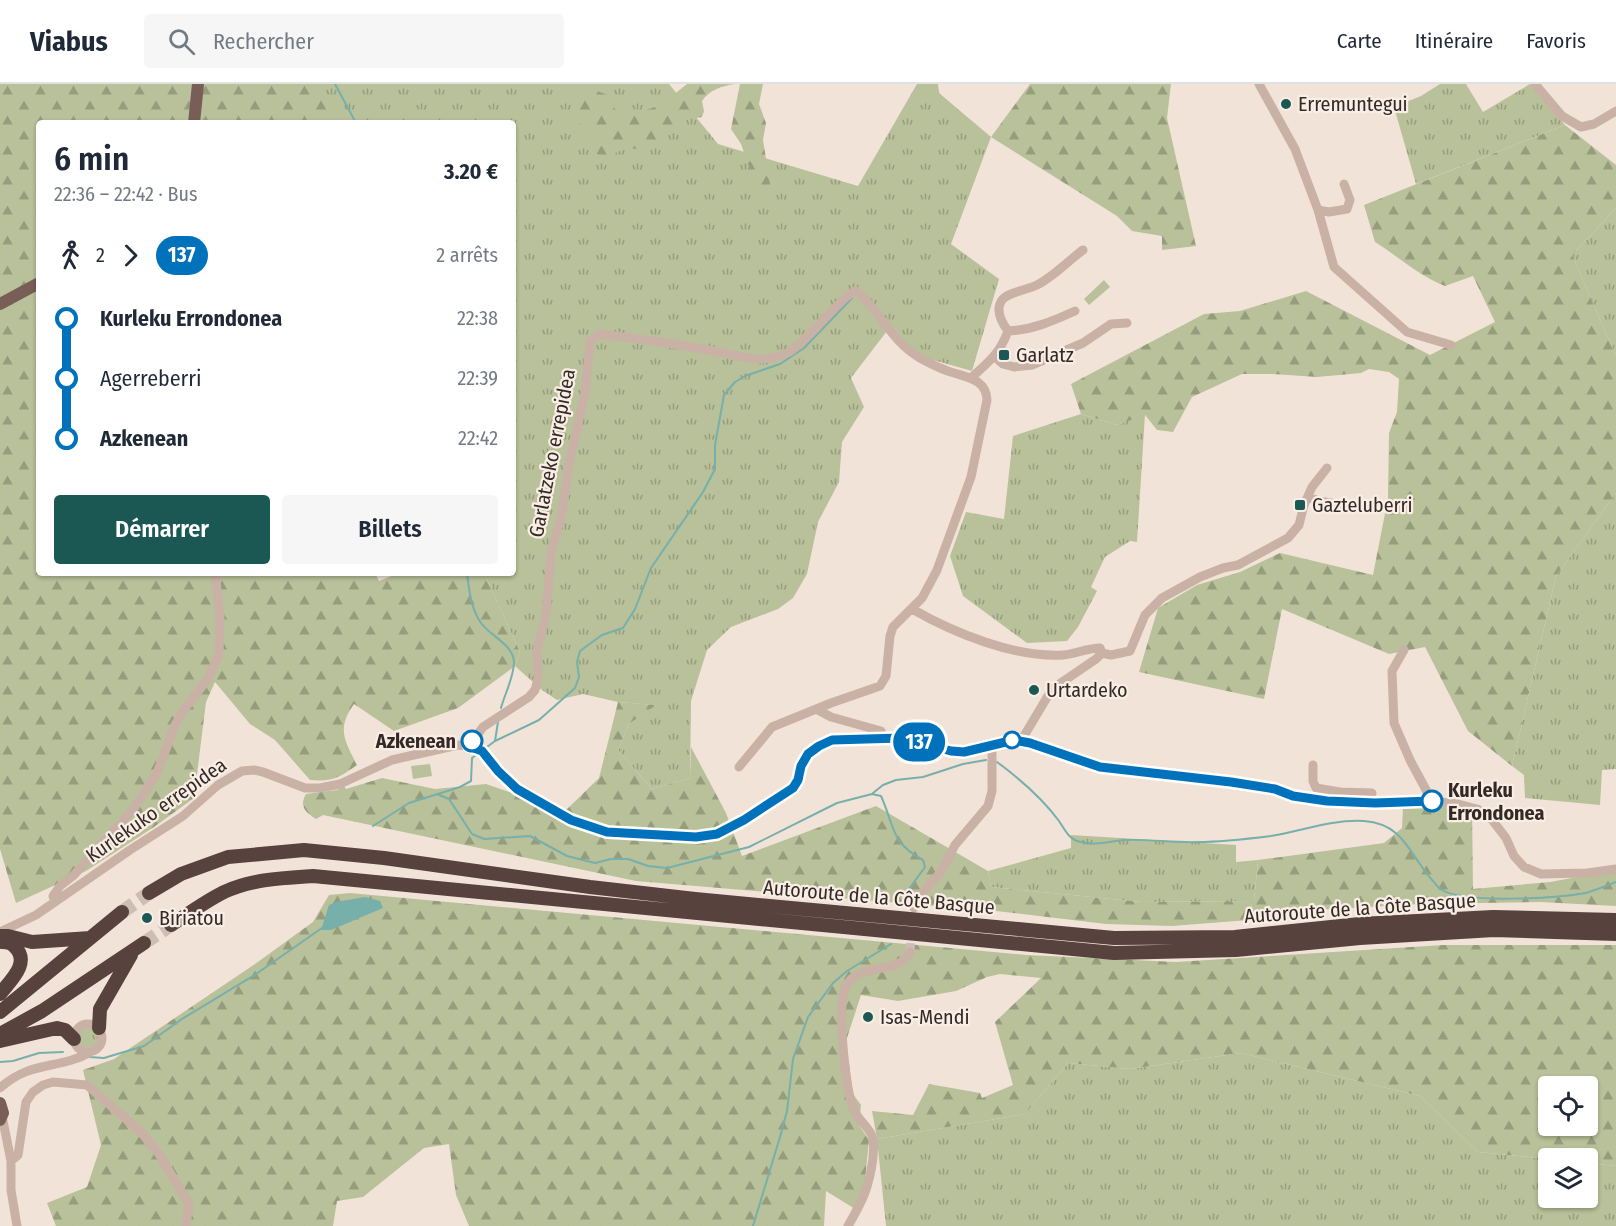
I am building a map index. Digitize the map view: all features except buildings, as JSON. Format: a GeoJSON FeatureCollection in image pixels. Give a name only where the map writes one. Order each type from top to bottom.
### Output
{"type":"FeatureCollection","features":[{"type":"Feature","properties":{"kind":"highway","name":"Autoroute de la Côte Basque"},"geometry":{"type":"LineString","coordinates":[[149,893],[181,874],[228,857],[304,850],[384,858],[590,887],[1114,938],[1235,937],[1360,924],[1493,917],[1616,920]]}},
{"type":"Feature","properties":{"kind":"highway","name":"Autoroute de la Côte Basque"},"geometry":{"type":"LineString","coordinates":[[171,925],[224,892],[249,883],[313,876],[1114,953],[1236,950],[1360,938],[1494,930],[1616,934]]}},
{"type":"Feature","properties":{"kind":"highway"},"geometry":{"type":"LineString","coordinates":[[0,1012],[122,912]]}},
{"type":"Feature","properties":{"kind":"highway"},"geometry":{"type":"LineString","coordinates":[[0,934],[32,942],[90,938]]}},
{"type":"Feature","properties":{"kind":"highway"},"geometry":{"type":"LineString","coordinates":[[0,943],[12,944],[21,956],[20,969],[0,994]]}},
{"type":"Feature","properties":{"kind":"highway"},"geometry":{"type":"LineString","coordinates":[[0,1034],[42,1011],[139,947],[99,1009],[99,1028]]}},
{"type":"Feature","properties":{"kind":"highway"},"geometry":{"type":"LineString","coordinates":[[0,1041],[57,1028],[68,1031],[74,1040]]}},
{"type":"Feature","properties":{"kind":"main road"},"geometry":{"type":"LineString","coordinates":[[194,120],[198,84]]}},
{"type":"Feature","properties":{"kind":"main road"},"geometry":{"type":"LineString","coordinates":[[6,301],[36,283]]}},
{"type":"Feature","properties":{"kind":"street"},"geometry":{"type":"LineString","coordinates":[[1259,84],[1295,149],[1318,210],[1334,267],[1407,332],[1451,345]]}},
{"type":"Feature","properties":{"kind":"street"},"geometry":{"type":"LineString","coordinates":[[1535,84],[1562,116],[1581,127],[1594,124],[1616,111]]}},
{"type":"Feature","properties":{"kind":"street"},"geometry":{"type":"LineString","coordinates":[[1318,210],[1329,212],[1347,209],[1350,200],[1344,184]]}},
{"type":"Feature","properties":{"kind":"street"},"geometry":{"type":"LineString","coordinates":[[1008,331],[1001,322],[999,311],[1004,297],[1038,285],[1083,250]]}},
{"type":"Feature","properties":{"kind":"street","name":"Garlatzeko errepidea"},"geometry":{"type":"LineString","coordinates":[[469,746],[483,727],[529,697],[535,690],[538,679],[537,650],[546,615],[551,554],[562,513],[570,459],[585,393],[590,341],[594,336],[599,334],[750,358],[771,358],[790,351],[803,341],[848,294],[856,291],[892,334],[911,352],[942,369],[972,377]]}},
{"type":"Feature","properties":{"kind":"street"},"geometry":{"type":"LineString","coordinates":[[1008,331],[1047,324],[1075,311]]}},
{"type":"Feature","properties":{"kind":"street"},"geometry":{"type":"LineString","coordinates":[[995,357],[1003,364],[1014,367],[1032,365],[1083,343],[1111,324],[1127,323]]}},
{"type":"Feature","properties":{"kind":"street"},"geometry":{"type":"LineString","coordinates":[[739,767],[772,727],[880,686],[886,676],[888,647],[893,627],[912,609],[938,570],[971,477],[987,400],[986,392],[981,384],[972,377],[995,357],[1008,331]]}},
{"type":"Feature","properties":{"kind":"street"},"geometry":{"type":"LineString","coordinates":[[912,609],[939,625],[982,641],[1024,651],[1062,655],[1100,648],[1102,653],[1111,655],[1130,651],[1145,615],[1162,598],[1200,577],[1223,568],[1239,565],[1288,538],[1299,525],[1312,487],[1327,468]]}},
{"type":"Feature","properties":{"kind":"street"},"geometry":{"type":"LineString","coordinates":[[1308,496],[1318,501],[1359,508]]}},
{"type":"Feature","properties":{"kind":"street"},"geometry":{"type":"LineString","coordinates":[[55,902],[53,896],[60,886],[74,875],[134,808],[157,773],[175,725],[211,672],[219,655],[220,616],[215,576]]}},
{"type":"Feature","properties":{"kind":"street"},"geometry":{"type":"LineString","coordinates":[[1404,650],[1392,671],[1394,723],[1410,760],[1432,801]]}},
{"type":"Feature","properties":{"kind":"street"},"geometry":{"type":"LineString","coordinates":[[1021,741],[1052,689],[1102,653]]}},
{"type":"Feature","properties":{"kind":"street"},"geometry":{"type":"LineString","coordinates":[[818,710],[831,717],[881,731],[884,739]]}},
{"type":"Feature","properties":{"kind":"street"},"geometry":{"type":"LineString","coordinates":[[469,746],[482,751],[517,789],[571,820],[607,832],[696,837],[717,834],[744,820],[793,788],[805,760],[819,746],[832,740],[912,740],[951,751],[973,751],[1003,741],[1021,741],[1100,767],[1231,782],[1275,789],[1293,796],[1340,797],[1372,794]]}},
{"type":"Feature","properties":{"kind":"street","name":"Kurlekuko errepidea"},"geometry":{"type":"LineString","coordinates":[[14,924],[36,915],[183,816],[218,785],[243,771],[254,770],[305,789],[320,789],[340,784],[392,760],[449,747],[469,746]]}},
{"type":"Feature","properties":{"kind":"street"},"geometry":{"type":"LineString","coordinates":[[914,908],[922,893],[940,873],[955,845],[988,806],[992,790],[992,746]]}},
{"type":"Feature","properties":{"kind":"street"},"geometry":{"type":"LineString","coordinates":[[1313,765],[1313,781],[1316,788],[1340,797],[1375,803],[1432,801],[1477,809],[1489,816],[1506,838],[1514,856],[1524,867],[1541,874],[1587,873],[1616,869]]}},
{"type":"Feature","properties":{"kind":"street"},"geometry":{"type":"LineString","coordinates":[[0,926],[6,923],[14,924]]}},
{"type":"Feature","properties":{"kind":"street"},"geometry":{"type":"LineString","coordinates":[[0,934],[14,924]]}},
{"type":"Feature","properties":{"kind":"street"},"geometry":{"type":"LineString","coordinates":[[848,1226],[869,1187],[874,1146],[872,1134],[859,1120],[852,1103],[843,1041],[843,996],[846,988],[858,974],[905,961],[910,952]]}},
{"type":"Feature","properties":{"kind":"street"},"geometry":{"type":"LineString","coordinates":[[17,1226],[11,1190],[11,1161],[3,1137],[2,1086],[30,1069],[60,1064],[97,1049],[102,1043],[99,1028],[91,1024],[82,1024],[76,1030],[71,1054],[60,1064]]}},
{"type":"Feature","properties":{"kind":"street"},"geometry":{"type":"LineString","coordinates":[[74,1040],[83,1051],[91,1052]]}},
{"type":"Feature","properties":{"kind":"street"},"geometry":{"type":"LineString","coordinates":[[11,1161],[18,1155],[26,1102],[33,1092],[43,1085],[53,1083],[87,1085],[140,1131],[159,1154],[189,1204],[186,1226]]}},
{"type":"Feature","properties":{"kind":"green space"},"geometry":{"type":"Polygon","coordinates":[[[0,84],[318,84],[337,113],[335,120],[36,120],[36,576],[376,576],[379,581],[392,576],[485,576],[520,652],[515,666],[458,708],[394,731],[354,704],[345,721],[344,735],[357,765],[330,780],[310,780],[275,740],[250,724],[215,682],[206,702],[194,798],[86,871],[16,903],[0,849],[0,84]]]}},
{"type":"Feature","properties":{"kind":"green space"},"geometry":{"type":"Polygon","coordinates":[[[186,84],[669,84],[718,144],[858,186],[917,84],[938,84],[939,93],[991,137],[951,244],[999,279],[972,371],[923,357],[887,331],[851,378],[864,407],[842,442],[839,482],[818,522],[807,574],[793,598],[778,609],[731,627],[707,650],[691,701],[690,778],[652,789],[618,750],[629,724],[655,705],[618,702],[583,694],[557,700],[542,690],[515,666],[520,652],[485,576],[516,576],[516,120],[180,120],[186,84]]]}},
{"type":"Feature","properties":{"kind":"green space"},"geometry":{"type":"Polygon","coordinates":[[[687,84],[735,84],[721,87],[708,94],[702,101],[704,111],[702,117],[686,120],[671,127],[659,136],[649,150],[626,148],[605,158],[591,151],[590,128],[578,123],[576,90],[583,86],[608,95],[616,111],[640,112],[661,105],[687,84]]]}},
{"type":"Feature","properties":{"kind":"green space"},"geometry":{"type":"Polygon","coordinates":[[[740,84],[763,84],[759,104],[766,123],[763,140],[771,190],[768,198],[759,195],[741,144],[731,129],[740,84]]]}},
{"type":"Feature","properties":{"kind":"green space"},"geometry":{"type":"Polygon","coordinates":[[[1030,84],[1171,84],[1167,118],[1196,246],[1162,250],[1162,236],[1132,231],[1117,216],[991,137],[1030,84]]]}},
{"type":"Feature","properties":{"kind":"green space"},"geometry":{"type":"Polygon","coordinates":[[[1440,84],[1466,84],[1483,112],[1530,84],[1565,125],[1416,184],[1394,107],[1421,96],[1440,84]]]}},
{"type":"Feature","properties":{"kind":"green space"},"geometry":{"type":"Polygon","coordinates":[[[1565,125],[1616,165],[1616,208],[1572,255],[1616,356],[1616,493],[1556,576],[1512,766],[1468,731],[1425,647],[1389,654],[1282,609],[1264,699],[1139,672],[1158,608],[1197,585],[1240,572],[1280,553],[1373,575],[1388,498],[1389,433],[1397,412],[1399,379],[1389,372],[1369,369],[1361,373],[1317,377],[1242,374],[1192,397],[1173,432],[1157,430],[1145,415],[1117,425],[1081,414],[1071,384],[1204,314],[1240,311],[1306,291],[1430,355],[1495,322],[1473,276],[1445,286],[1418,272],[1375,242],[1364,205],[1565,125]]]}},
{"type":"Feature","properties":{"kind":"green space"},"geometry":{"type":"Polygon","coordinates":[[[1616,208],[1616,356],[1572,255],[1616,208]]]}},
{"type":"Feature","properties":{"kind":"green space"},"geometry":{"type":"Polygon","coordinates":[[[1104,280],[1110,287],[1089,305],[1084,299],[1104,280]]]}},
{"type":"Feature","properties":{"kind":"green space"},"geometry":{"type":"Polygon","coordinates":[[[1081,414],[1117,425],[1145,414],[1137,542],[1130,541],[1105,557],[1091,587],[1097,591],[1078,627],[1067,641],[1027,643],[963,596],[950,556],[966,512],[1004,519],[1013,436],[1081,414]]]}},
{"type":"Feature","properties":{"kind":"green space"},"geometry":{"type":"Polygon","coordinates":[[[1616,493],[1616,769],[1602,770],[1600,805],[1525,798],[1524,775],[1512,766],[1556,576],[1616,493]]]}},
{"type":"Feature","properties":{"kind":"green space"},"geometry":{"type":"Polygon","coordinates":[[[618,702],[656,705],[629,724],[618,750],[652,789],[690,778],[691,747],[726,813],[742,856],[876,806],[988,871],[991,887],[1142,902],[1254,901],[1258,860],[1384,843],[1402,828],[1403,807],[1472,804],[1473,889],[1550,882],[1616,870],[1616,906],[1540,902],[1421,904],[1267,913],[1262,919],[1172,926],[1106,924],[996,911],[636,881],[323,815],[316,819],[306,811],[303,805],[306,794],[337,790],[344,786],[346,789],[382,778],[435,789],[486,784],[565,811],[599,778],[618,702]]]}},
{"type":"Feature","properties":{"kind":"green space"},"geometry":{"type":"Polygon","coordinates":[[[430,764],[432,776],[413,779],[411,766],[430,764]]]}},
{"type":"Feature","properties":{"kind":"green space"},"geometry":{"type":"Polygon","coordinates":[[[1071,835],[1236,845],[1236,862],[1258,860],[1254,901],[1142,902],[991,887],[988,871],[1071,848],[1071,835]]]}},
{"type":"Feature","properties":{"kind":"green space"},"geometry":{"type":"Polygon","coordinates":[[[350,893],[1027,955],[1176,962],[1443,945],[1616,945],[1616,1166],[1598,1164],[1598,1148],[1538,1148],[1538,1158],[1478,1152],[1420,1096],[1241,1053],[1130,1069],[1068,1063],[1025,1114],[877,1139],[872,1111],[913,1115],[929,1084],[980,1093],[982,1098],[1013,1085],[995,1022],[1041,978],[1000,974],[987,977],[956,991],[898,1001],[861,995],[846,1041],[853,1094],[861,1105],[859,1125],[869,1140],[864,1190],[855,1209],[826,1191],[824,1226],[469,1226],[456,1195],[449,1144],[424,1148],[363,1197],[337,1201],[333,1226],[56,1226],[47,1203],[87,1187],[101,1145],[83,1070],[114,1059],[313,922],[329,895],[350,893]]]}},
{"type":"Feature","properties":{"kind":"green space"},"geometry":{"type":"Polygon","coordinates":[[[88,1028],[95,1031],[98,1038],[95,1045],[88,1048],[81,1045],[78,1038],[81,1031],[88,1028]]]}},
{"type":"Feature","properties":{"kind":"green space"},"geometry":{"type":"Polygon","coordinates":[[[1241,1053],[1420,1096],[1478,1152],[1538,1158],[1538,1208],[1598,1208],[1598,1164],[1616,1166],[1616,1226],[886,1226],[877,1139],[1025,1114],[1068,1063],[1130,1069],[1241,1053]]]}},
{"type":"Feature","properties":{"kind":"water"},"geometry":{"type":"Polygon","coordinates":[[[365,897],[380,901],[383,908],[331,930],[321,930],[329,905],[365,897]]]}},
{"type":"Feature","properties":{"kind":"waterway"},"geometry":{"type":"LineString","coordinates":[[335,84],[354,120]]}},
{"type":"Feature","properties":{"kind":"waterway"},"geometry":{"type":"LineString","coordinates":[[495,741],[539,720],[575,688],[579,677],[577,662],[580,651],[602,635],[623,628],[635,609],[651,568],[703,492],[715,469],[715,445],[724,395],[735,382],[745,376],[780,364],[804,348],[852,298]]}},
{"type":"Feature","properties":{"kind":"waterway"},"geometry":{"type":"LineString","coordinates":[[467,576],[471,599],[478,618],[485,628],[510,650],[513,656],[513,673],[501,708]]}},
{"type":"Feature","properties":{"kind":"waterway"},"geometry":{"type":"LineString","coordinates":[[487,747],[495,741],[498,722]]}},
{"type":"Feature","properties":{"kind":"waterway"},"geometry":{"type":"LineString","coordinates":[[373,826],[409,803],[460,787],[471,781],[472,758],[476,755]]}},
{"type":"Feature","properties":{"kind":"waterway"},"geometry":{"type":"LineString","coordinates":[[873,793],[883,785],[896,780],[923,777],[963,764],[986,760]]}},
{"type":"Feature","properties":{"kind":"waterway"},"geometry":{"type":"LineString","coordinates":[[997,762],[1038,797],[1070,837],[1087,843],[1135,840],[1225,841],[1271,836],[1341,822],[1364,821],[1378,823],[1398,834],[1436,885],[1454,894],[1512,899],[1555,897],[1586,893],[1616,882]]}},
{"type":"Feature","properties":{"kind":"waterway"},"geometry":{"type":"LineString","coordinates":[[437,794],[449,799],[472,834],[484,839],[530,836],[567,856],[595,863],[611,859],[628,859],[648,866],[667,868],[749,847],[837,803],[872,794],[881,796],[899,840],[904,847],[923,860],[925,867],[901,905]]}},
{"type":"Feature","properties":{"kind":"waterway"},"geometry":{"type":"LineString","coordinates":[[89,1057],[104,1058],[144,1046],[182,1019],[256,974],[322,928]]}},
{"type":"Feature","properties":{"kind":"waterway"},"geometry":{"type":"LineString","coordinates":[[753,1226],[787,1111],[793,1059],[808,1017],[833,983],[847,971],[891,944]]}},
{"type":"Feature","properties":{"kind":"waterway"},"geometry":{"type":"LineString","coordinates":[[0,1062],[13,1061],[39,1053],[63,1052]]}},
{"type":"Feature","properties":{"kind":"tunnel"},"geometry":{"type":"LineString","coordinates":[[122,912],[149,893]]}},
{"type":"Feature","properties":{"kind":"tunnel"},"geometry":{"type":"LineString","coordinates":[[910,952],[913,914]]}},
{"type":"Feature","properties":{"kind":"tunnel"},"geometry":{"type":"LineString","coordinates":[[144,943],[171,925]]}},
{"type":"Feature","properties":{"kind":"bus line","name":"137"},"geometry":{"type":"LineString","coordinates":[[472,741],[469,746],[482,751],[517,789],[571,820],[607,832],[696,837],[717,834],[744,820],[793,788],[808,754],[832,740],[901,738],[951,751],[964,752],[982,749],[1003,741],[1021,741],[1100,767],[1231,782],[1327,801],[1375,803],[1432,801]]}},
{"type":"Feature","properties":{"kind":"place","name":"Erremuntegui"},"geometry":{"type":"Point","coordinates":[1286,104]}},
{"type":"Feature","properties":{"kind":"place","name":"Garlatz"},"geometry":{"type":"Point","coordinates":[1004,355]}},
{"type":"Feature","properties":{"kind":"place","name":"Gazteluberri"},"geometry":{"type":"Point","coordinates":[1300,505]}},
{"type":"Feature","properties":{"kind":"place","name":"Urtardeko"},"geometry":{"type":"Point","coordinates":[1034,690]}},
{"type":"Feature","properties":{"kind":"place","name":"Azkenean"},"geometry":{"type":"Point","coordinates":[472,741]}},
{"type":"Feature","properties":{"kind":"place","name":"Kurleku Errondonea"},"geometry":{"type":"Point","coordinates":[1432,801]}},
{"type":"Feature","properties":{"kind":"place","name":"Biriatou"},"geometry":{"type":"Point","coordinates":[147,918]}},
{"type":"Feature","properties":{"kind":"place","name":"Isas-Mendi"},"geometry":{"type":"Point","coordinates":[868,1017]}}]}
